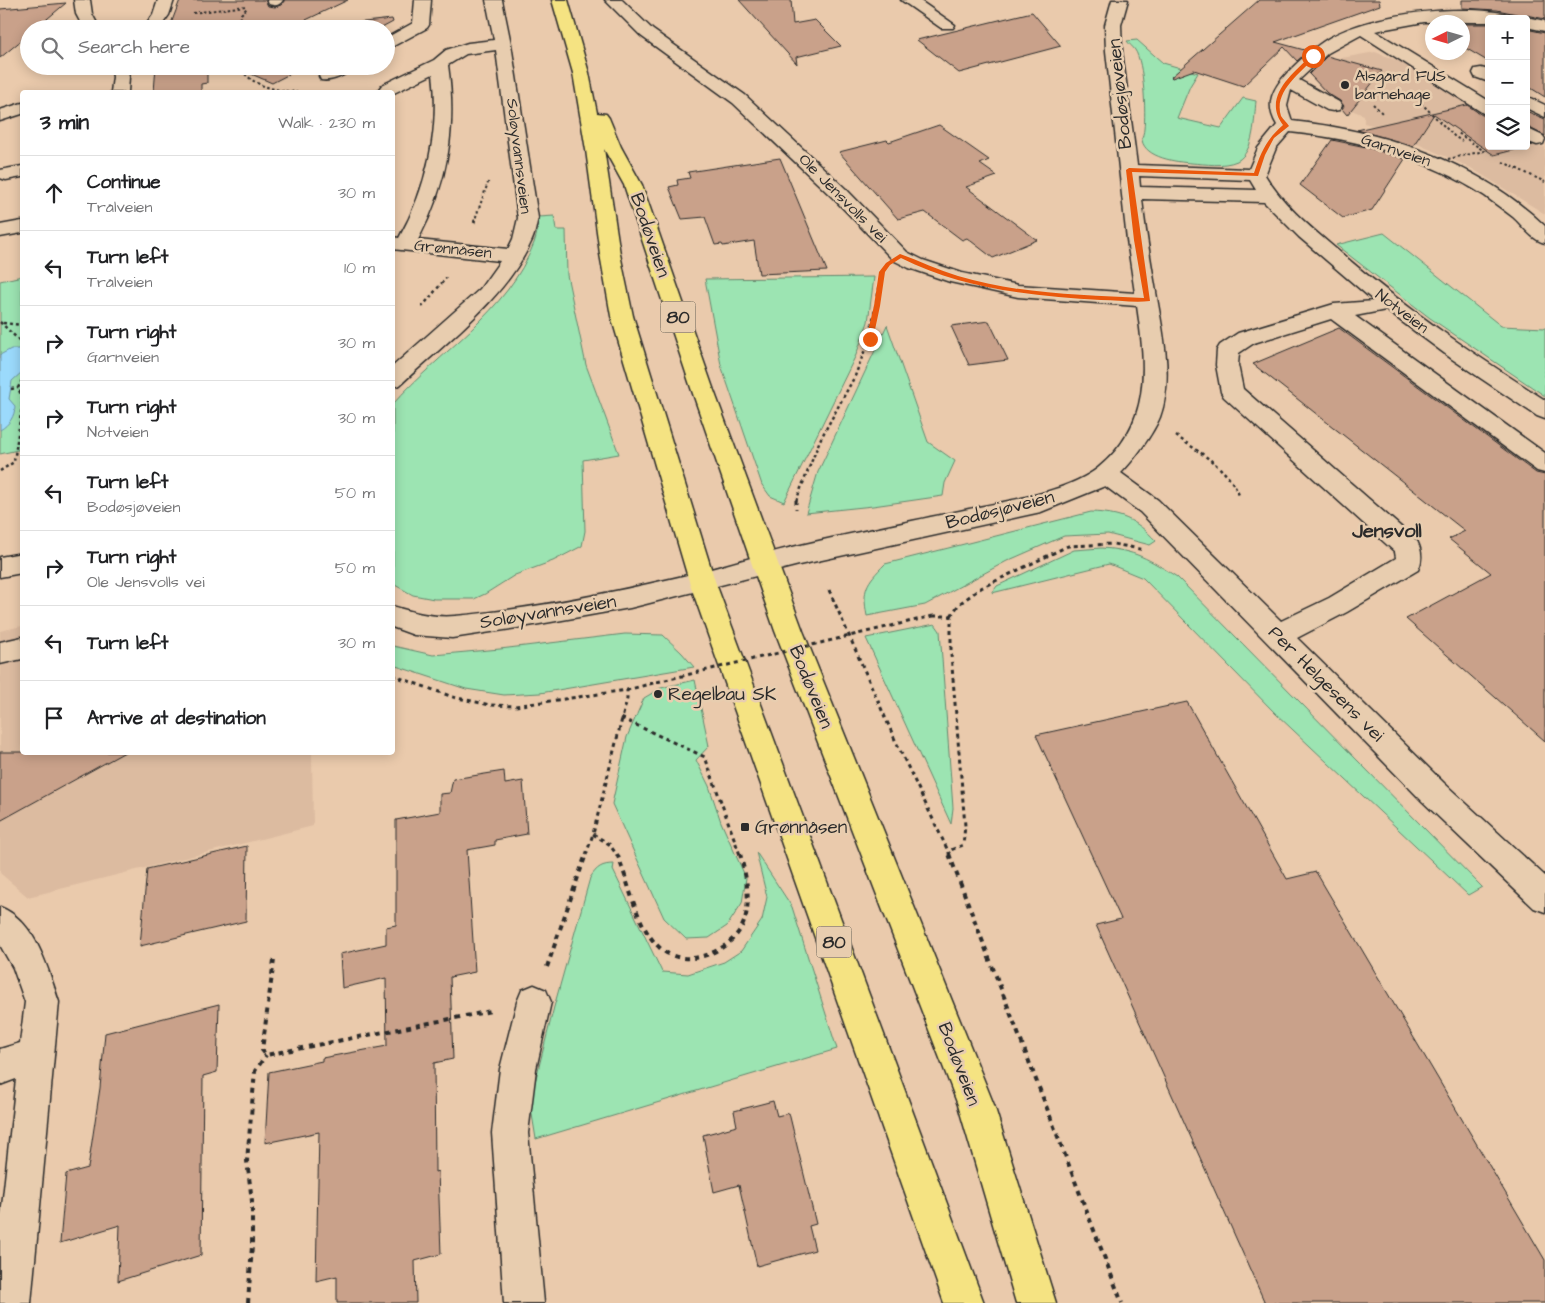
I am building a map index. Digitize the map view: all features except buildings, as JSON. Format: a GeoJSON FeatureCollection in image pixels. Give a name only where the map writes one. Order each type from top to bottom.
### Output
{"type":"FeatureCollection","features":[{"type":"Feature","properties":{"kind":"main road","name":"Bodøveien"},"geometry":{"type":"LineString","coordinates":[[560,0],[581,73],[622,316],[702,581],[964,1303]]}},
{"type":"Feature","properties":{"kind":"main road","name":"Bodøveien"},"geometry":{"type":"LineString","coordinates":[[581,73],[612,147],[633,185],[702,388],[789,631],[976,1105],[1036,1303]]}},
{"type":"Feature","properties":{"kind":"street"},"geometry":{"type":"LineString","coordinates":[[82,0],[84,14],[87,20]]}},
{"type":"Feature","properties":{"kind":"street"},"geometry":{"type":"LineString","coordinates":[[157,20],[161,15],[166,0]]}},
{"type":"Feature","properties":{"kind":"street"},"geometry":{"type":"LineString","coordinates":[[395,40],[421,25],[423,0]]}},
{"type":"Feature","properties":{"kind":"street","name":"Soløyvannsveien"},"geometry":{"type":"LineString","coordinates":[[395,377],[487,293],[514,256],[522,240],[528,218],[503,44],[494,0]]}},
{"type":"Feature","properties":{"kind":"street","name":"Ole Jensvolls vei"},"geometry":{"type":"LineString","coordinates":[[613,0],[647,33],[739,100],[840,194],[900,256],[916,264],[957,278],[1018,291],[1068,296],[1148,300]]}},
{"type":"Feature","properties":{"kind":"street"},"geometry":{"type":"LineString","coordinates":[[909,0],[947,25]]}},
{"type":"Feature","properties":{"kind":"street","name":"Bodøsjøveien"},"geometry":{"type":"LineString","coordinates":[[702,581],[838,547],[1042,503],[1092,483],[1106,474],[1125,455],[1148,417],[1155,386],[1153,341],[1137,240],[1113,25],[1120,0]]}},
{"type":"Feature","properties":{"kind":"street"},"geometry":{"type":"LineString","coordinates":[[1129,170],[1256,174],[1272,137],[1286,126],[1279,116],[1279,97],[1288,81],[1313,56],[1342,38],[1381,24],[1419,18],[1507,14]]}},
{"type":"Feature","properties":{"kind":"street"},"geometry":{"type":"LineString","coordinates":[[1530,23],[1545,26]]}},
{"type":"Feature","properties":{"kind":"street"},"geometry":{"type":"LineString","coordinates":[[1363,30],[1485,106]]}},
{"type":"Feature","properties":{"kind":"street"},"geometry":{"type":"LineString","coordinates":[[399,243],[423,206],[439,155],[444,114],[440,64],[444,57],[456,52],[503,44]]}},
{"type":"Feature","properties":{"kind":"street"},"geometry":{"type":"LineString","coordinates":[[388,89],[440,64]]}},
{"type":"Feature","properties":{"kind":"street"},"geometry":{"type":"LineString","coordinates":[[120,75],[120,90]]}},
{"type":"Feature","properties":{"kind":"street"},"geometry":{"type":"LineString","coordinates":[[1288,81],[1333,106]]}},
{"type":"Feature","properties":{"kind":"street"},"geometry":{"type":"LineString","coordinates":[[1530,103],[1545,112]]}},
{"type":"Feature","properties":{"kind":"street"},"geometry":{"type":"LineString","coordinates":[[0,116],[20,109]]}},
{"type":"Feature","properties":{"kind":"street","name":"Garnveien"},"geometry":{"type":"LineString","coordinates":[[1286,126],[1337,130],[1376,140],[1426,158],[1472,181],[1511,206],[1545,236]]}},
{"type":"Feature","properties":{"kind":"street","name":"Notveien"},"geometry":{"type":"LineString","coordinates":[[1256,174],[1270,196],[1302,230],[1347,270],[1390,303],[1545,411]]}},
{"type":"Feature","properties":{"kind":"street"},"geometry":{"type":"LineString","coordinates":[[1132,193],[1270,196]]}},
{"type":"Feature","properties":{"kind":"street"},"geometry":{"type":"LineString","coordinates":[[0,230],[20,228]]}},
{"type":"Feature","properties":{"kind":"street","name":"Grønnåsen"},"geometry":{"type":"LineString","coordinates":[[399,243],[514,256]]}},
{"type":"Feature","properties":{"kind":"street"},"geometry":{"type":"LineString","coordinates":[[1278,635],[1338,605],[1408,563],[1408,548],[1232,392],[1227,365],[1228,350],[1238,341],[1334,311],[1366,308],[1390,303]]}},
{"type":"Feature","properties":{"kind":"street"},"geometry":{"type":"LineString","coordinates":[[1334,311],[1545,465]]}},
{"type":"Feature","properties":{"kind":"street","name":"Per Helgesens vei"},"geometry":{"type":"LineString","coordinates":[[1106,474],[1149,506],[1433,792],[1545,897]]}},
{"type":"Feature","properties":{"kind":"street"},"geometry":{"type":"LineString","coordinates":[[0,568],[20,563]]}},
{"type":"Feature","properties":{"kind":"street","name":"Soløyvannsveien"},"geometry":{"type":"LineString","coordinates":[[395,617],[414,624],[452,627],[598,604],[702,581]]}},
{"type":"Feature","properties":{"kind":"street"},"geometry":{"type":"LineString","coordinates":[[0,653],[20,648]]}},
{"type":"Feature","properties":{"kind":"street"},"geometry":{"type":"LineString","coordinates":[[0,922],[8,928],[30,968],[42,1002],[12,1303]]}},
{"type":"Feature","properties":{"kind":"street"},"geometry":{"type":"LineString","coordinates":[[524,1303],[512,1187],[510,1133],[518,1069],[534,1002]]}},
{"type":"Feature","properties":{"kind":"street"},"geometry":{"type":"LineString","coordinates":[[0,1067],[37,1055]]}},
{"type":"Feature","properties":{"kind":"path"},"geometry":{"type":"LineString","coordinates":[[201,12],[242,6]]}},
{"type":"Feature","properties":{"kind":"path"},"geometry":{"type":"LineString","coordinates":[[242,75],[271,89],[280,90]]}},
{"type":"Feature","properties":{"kind":"path"},"geometry":{"type":"LineString","coordinates":[[1420,101],[1455,137],[1488,156]]}},
{"type":"Feature","properties":{"kind":"path"},"geometry":{"type":"LineString","coordinates":[[1448,160],[1484,151],[1458,133]]}},
{"type":"Feature","properties":{"kind":"path"},"geometry":{"type":"LineString","coordinates":[[1500,161],[1545,182]]}},
{"type":"Feature","properties":{"kind":"path"},"geometry":{"type":"LineString","coordinates":[[796,510],[796,499],[820,440],[855,376],[870,339],[882,272],[888,264],[900,256]]}},
{"type":"Feature","properties":{"kind":"path"},"geometry":{"type":"LineString","coordinates":[[1,322],[20,325]]}},
{"type":"Feature","properties":{"kind":"path"},"geometry":{"type":"LineString","coordinates":[[1,322],[9,328],[17,341],[20,342]]}},
{"type":"Feature","properties":{"kind":"path"},"geometry":{"type":"LineString","coordinates":[[18,388],[20,384]]}},
{"type":"Feature","properties":{"kind":"path"},"geometry":{"type":"LineString","coordinates":[[11,389],[18,388]]}},
{"type":"Feature","properties":{"kind":"path"},"geometry":{"type":"LineString","coordinates":[[18,388],[20,392]]}},
{"type":"Feature","properties":{"kind":"path"},"geometry":{"type":"LineString","coordinates":[[0,471],[14,462],[20,419]]}},
{"type":"Feature","properties":{"kind":"path"},"geometry":{"type":"LineString","coordinates":[[1176,436],[1233,482],[1238,489],[1239,496]]}},
{"type":"Feature","properties":{"kind":"path"},"geometry":{"type":"LineString","coordinates":[[948,851],[963,845],[965,826],[951,654],[951,616],[959,604],[981,588],[1068,546],[1113,544],[1147,551]]}},
{"type":"Feature","properties":{"kind":"path"},"geometry":{"type":"LineString","coordinates":[[829,590],[896,742],[948,851],[1122,1303]]}},
{"type":"Feature","properties":{"kind":"path"},"geometry":{"type":"LineString","coordinates":[[395,677],[453,697],[490,705],[515,706],[627,690],[933,616],[951,616]]}},
{"type":"Feature","properties":{"kind":"path"},"geometry":{"type":"LineString","coordinates":[[248,1303],[252,1246],[252,1200],[247,1161],[255,1071],[266,1055],[534,1002],[564,923],[593,834],[627,699],[627,690]]}},
{"type":"Feature","properties":{"kind":"path"},"geometry":{"type":"LineString","coordinates":[[593,834],[607,842],[616,852],[643,922],[658,947],[679,958],[704,957],[729,944],[742,926],[748,912],[749,892],[737,846],[705,757],[621,718]]}},
{"type":"Feature","properties":{"kind":"path"},"geometry":{"type":"LineString","coordinates":[[266,1055],[262,1050],[274,960]]}},
{"type":"Feature","properties":{"kind":"shaded area"},"geometry":{"type":"Polygon","coordinates":[[[1375,52],[1407,64],[1485,115],[1485,150],[1530,150],[1530,144],[1545,147],[1545,214],[1471,168],[1400,136],[1394,131],[1364,123],[1364,115],[1343,107],[1338,108],[1319,87],[1342,58],[1375,52]]]}},
{"type":"Feature","properties":{"kind":"shaded area"},"geometry":{"type":"Polygon","coordinates":[[[20,626],[20,755],[312,755],[313,826],[28,897],[0,873],[0,631],[20,626]]]}},
{"type":"Feature","properties":{"kind":"green space"},"geometry":{"type":"Polygon","coordinates":[[[1137,40],[1163,63],[1198,73],[1190,86],[1177,118],[1221,128],[1243,98],[1256,101],[1253,134],[1243,156],[1237,161],[1214,165],[1162,158],[1144,146],[1142,140],[1145,111],[1144,88],[1138,56],[1127,41],[1137,40]]]}},
{"type":"Feature","properties":{"kind":"green space"},"geometry":{"type":"Polygon","coordinates":[[[554,216],[556,230],[566,230],[567,275],[586,365],[619,454],[583,460],[585,531],[582,546],[553,561],[515,575],[474,599],[434,599],[413,595],[395,585],[395,402],[471,330],[507,290],[522,268],[535,240],[539,217],[554,216]]]}},
{"type":"Feature","properties":{"kind":"green space"},"geometry":{"type":"Polygon","coordinates":[[[1384,233],[1501,326],[1545,328],[1545,396],[1430,318],[1336,245],[1384,233]]]}},
{"type":"Feature","properties":{"kind":"green space"},"geometry":{"type":"Polygon","coordinates":[[[20,276],[20,449],[0,454],[0,281],[20,276]]]}},
{"type":"Feature","properties":{"kind":"green space"},"geometry":{"type":"Polygon","coordinates":[[[874,277],[868,322],[856,355],[784,502],[770,496],[762,485],[721,365],[705,279],[874,277]]]}},
{"type":"Feature","properties":{"kind":"green space"},"geometry":{"type":"Polygon","coordinates":[[[887,325],[928,442],[955,461],[945,483],[943,496],[806,513],[818,472],[887,325]]]}},
{"type":"Feature","properties":{"kind":"green space"},"geometry":{"type":"Polygon","coordinates":[[[1091,512],[1111,514],[1134,522],[1156,541],[1150,545],[1108,534],[1064,536],[1007,561],[925,605],[867,616],[865,593],[867,587],[873,576],[885,564],[1091,512]]]}},
{"type":"Feature","properties":{"kind":"green space"},"geometry":{"type":"Polygon","coordinates":[[[1101,548],[1141,556],[1177,577],[1482,887],[1468,895],[1275,713],[1143,578],[1109,564],[992,593],[997,586],[1074,550],[1101,548]]]}},
{"type":"Feature","properties":{"kind":"green space"},"geometry":{"type":"Polygon","coordinates":[[[935,624],[940,631],[953,808],[951,824],[866,638],[935,624]]]}},
{"type":"Feature","properties":{"kind":"green space"},"geometry":{"type":"Polygon","coordinates":[[[625,634],[663,635],[694,667],[540,693],[504,695],[466,689],[395,666],[395,646],[433,655],[625,634]]]}},
{"type":"Feature","properties":{"kind":"green space"},"geometry":{"type":"Polygon","coordinates":[[[695,680],[709,746],[696,760],[709,786],[721,822],[746,878],[742,903],[727,926],[709,938],[686,939],[664,918],[612,804],[627,737],[644,698],[661,688],[695,680]]]}},
{"type":"Feature","properties":{"kind":"green space"},"geometry":{"type":"Polygon","coordinates":[[[756,852],[792,907],[837,1049],[536,1139],[530,1102],[554,1007],[590,878],[593,874],[600,867],[614,864],[613,870],[662,972],[688,974],[724,962],[741,951],[762,920],[767,897],[756,852]]]}},
{"type":"Feature","properties":{"kind":"water"},"geometry":{"type":"Polygon","coordinates":[[[11,349],[20,349],[20,374],[12,381],[9,399],[15,406],[14,413],[9,423],[0,430],[0,355],[11,349]]]}},
{"type":"Feature","properties":{"kind":"place","name":"Alsgård FUS barnehage"},"geometry":{"type":"Point","coordinates":[1345,85]}},
{"type":"Feature","properties":{"kind":"place","name":"Regelbau SK"},"geometry":{"type":"Point","coordinates":[658,694]}},
{"type":"Feature","properties":{"kind":"place","name":"Grønnåsen"},"geometry":{"type":"Point","coordinates":[745,827]}},
{"type":"Feature","properties":{"kind":"district","name":"Jensvoll"},"geometry":{"type":"Point","coordinates":[1387,531]}},
{"type":"Feature","properties":{"kind":"route"},"geometry":{"type":"LineString","coordinates":[[870,339],[882,272],[888,264],[900,256],[916,264],[957,278],[1018,291],[1068,296],[1148,300],[1137,240],[1129,170],[1256,174],[1272,137],[1286,126],[1279,116],[1279,97],[1288,81],[1313,56]]}}]}
